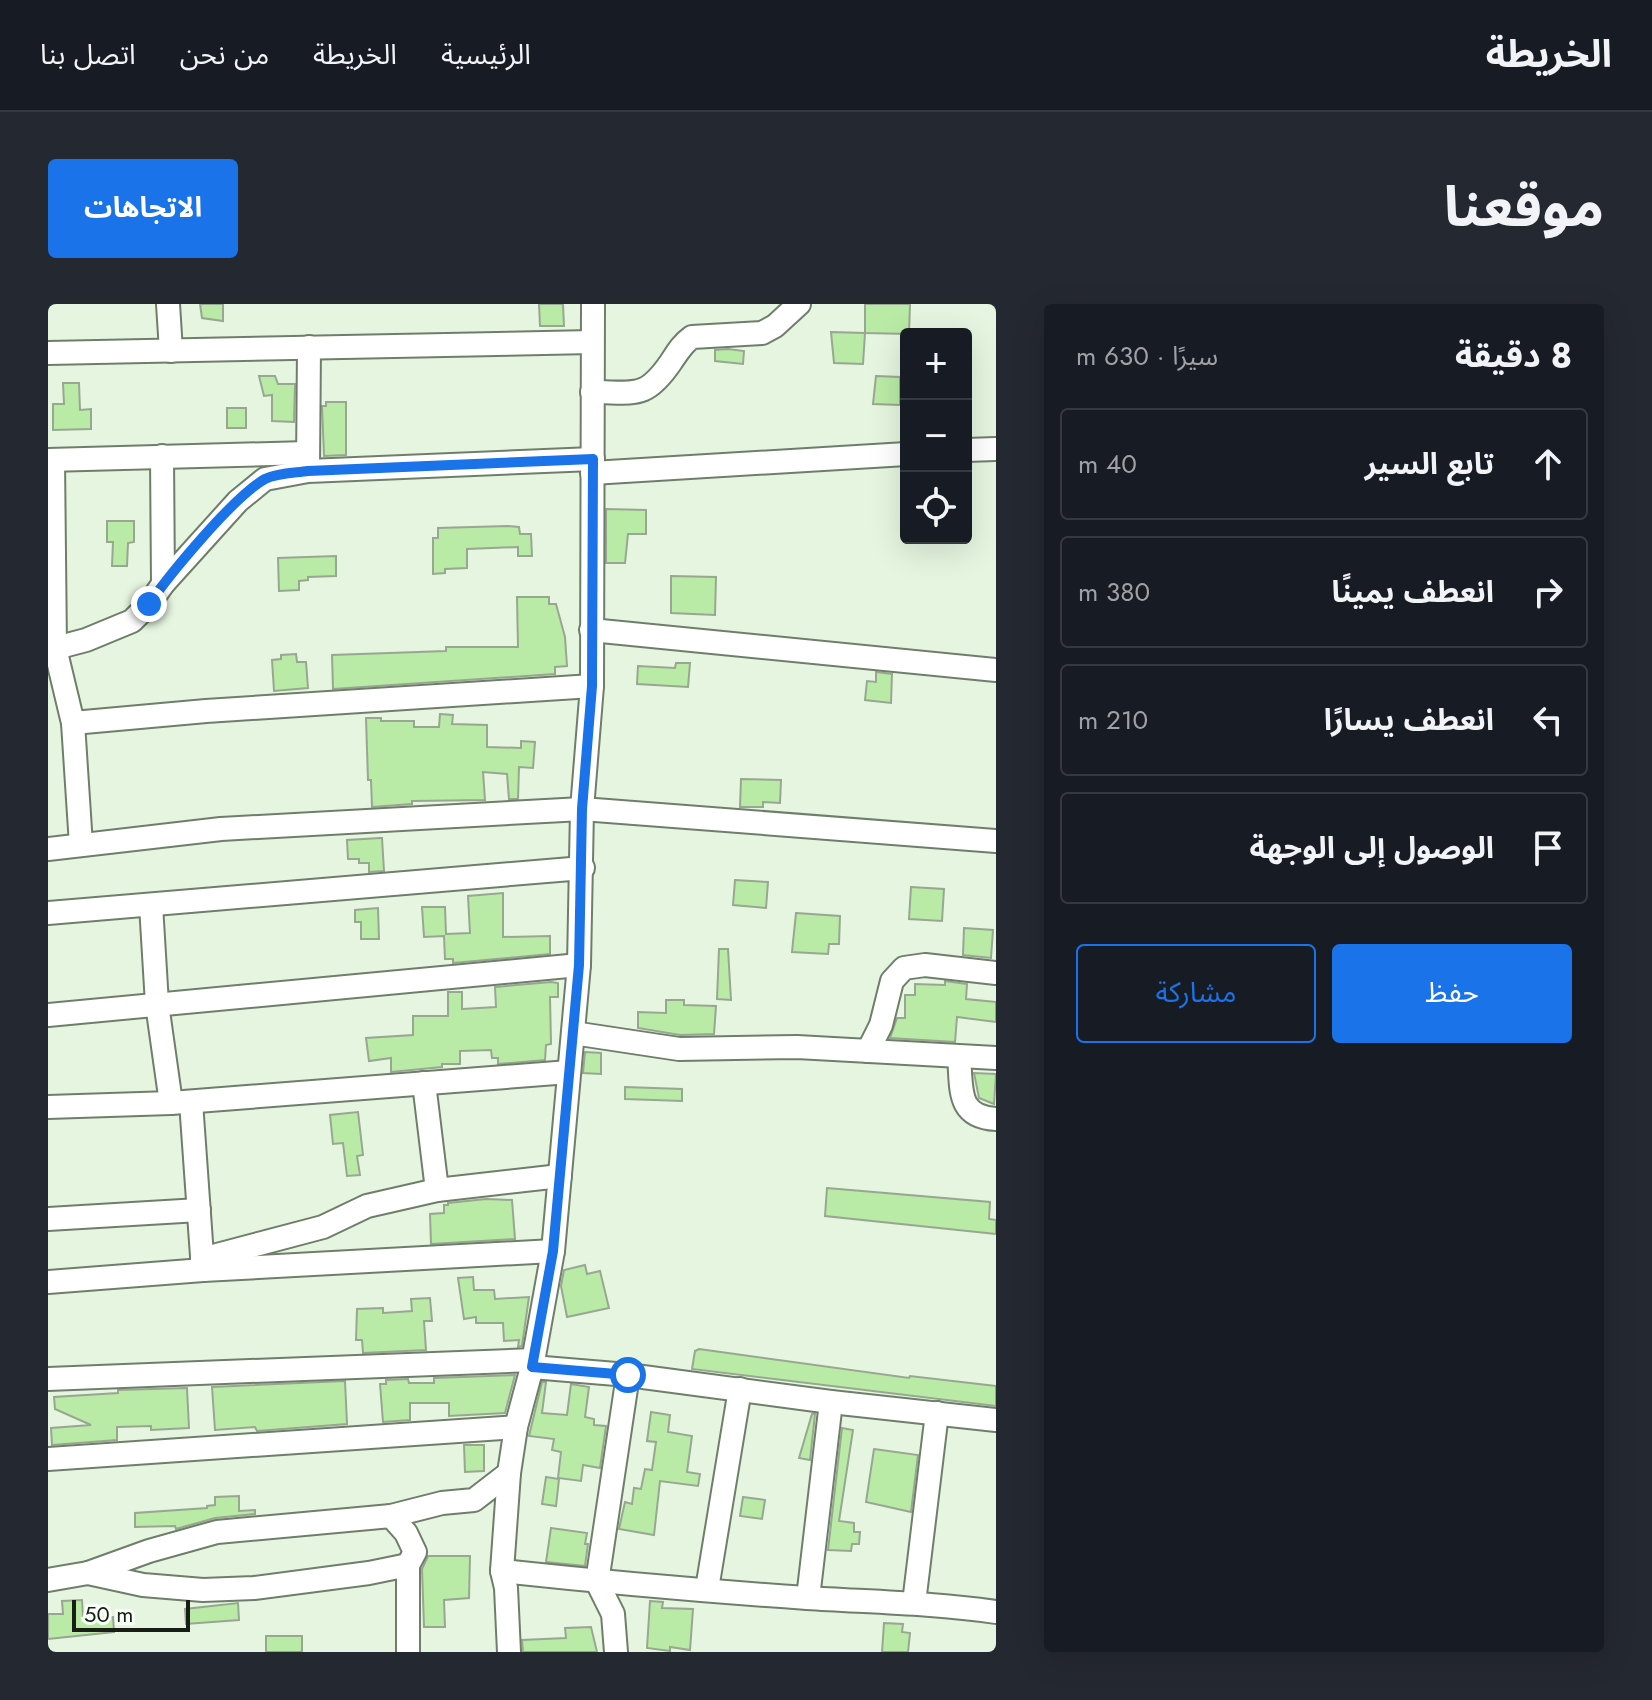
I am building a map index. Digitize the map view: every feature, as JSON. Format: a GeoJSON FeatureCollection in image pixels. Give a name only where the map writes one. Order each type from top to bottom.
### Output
{"type":"FeatureCollection","features":[{"type":"Feature","properties":{"kind":"street"},"geometry":{"type":"LineString","coordinates":[[168,304],[171,351]]}},
{"type":"Feature","properties":{"kind":"street"},"geometry":{"type":"LineString","coordinates":[[509,1652],[506,1588],[502,1571],[509,1473],[553,1251],[579,965],[582,809],[592,686],[593,304]]}},
{"type":"Feature","properties":{"kind":"street"},"geometry":{"type":"LineString","coordinates":[[592,392],[643,391],[657,382],[684,342],[692,337],[762,333],[775,326],[799,304]]}},
{"type":"Feature","properties":{"kind":"street"},"geometry":{"type":"LineString","coordinates":[[48,353],[592,342]]}},
{"type":"Feature","properties":{"kind":"street"},"geometry":{"type":"LineString","coordinates":[[308,462],[309,347]]}},
{"type":"Feature","properties":{"kind":"street"},"geometry":{"type":"LineString","coordinates":[[972,450],[996,449]]}},
{"type":"Feature","properties":{"kind":"street"},"geometry":{"type":"LineString","coordinates":[[81,845],[73,723],[52,649],[50,460],[162,456],[308,462],[593,466],[900,454]]}},
{"type":"Feature","properties":{"kind":"street"},"geometry":{"type":"LineString","coordinates":[[162,456],[163,584]]}},
{"type":"Feature","properties":{"kind":"street"},"geometry":{"type":"LineString","coordinates":[[52,649],[86,640],[132,621],[238,501],[265,479],[308,462]]}},
{"type":"Feature","properties":{"kind":"street"},"geometry":{"type":"LineString","coordinates":[[591,630],[996,670]]}},
{"type":"Feature","properties":{"kind":"street"},"geometry":{"type":"LineString","coordinates":[[73,723],[592,686]]}},
{"type":"Feature","properties":{"kind":"street"},"geometry":{"type":"LineString","coordinates":[[48,849],[221,829],[582,809],[996,841]]}},
{"type":"Feature","properties":{"kind":"street"},"geometry":{"type":"LineString","coordinates":[[48,913],[583,868]]}},
{"type":"Feature","properties":{"kind":"street"},"geometry":{"type":"LineString","coordinates":[[151,905],[157,1004],[181,1102],[199,1210],[203,1264]]}},
{"type":"Feature","properties":{"kind":"street"},"geometry":{"type":"LineString","coordinates":[[48,1015],[579,965]]}},
{"type":"Feature","properties":{"kind":"street"},"geometry":{"type":"LineString","coordinates":[[868,1051],[881,1025],[892,981],[904,968],[925,965],[996,973]]}},
{"type":"Feature","properties":{"kind":"street"},"geometry":{"type":"LineString","coordinates":[[573,1033],[679,1049],[797,1047],[996,1058]]}},
{"type":"Feature","properties":{"kind":"street"},"geometry":{"type":"LineString","coordinates":[[959,1057],[963,1096],[968,1110],[981,1118],[996,1119]]}},
{"type":"Feature","properties":{"kind":"street"},"geometry":{"type":"LineString","coordinates":[[48,1107],[181,1102],[569,1072]]}},
{"type":"Feature","properties":{"kind":"street"},"geometry":{"type":"LineString","coordinates":[[424,1083],[437,1190]]}},
{"type":"Feature","properties":{"kind":"street"},"geometry":{"type":"LineString","coordinates":[[203,1264],[323,1227],[367,1206],[437,1190],[560,1176]]}},
{"type":"Feature","properties":{"kind":"street"},"geometry":{"type":"LineString","coordinates":[[48,1219],[199,1210]]}},
{"type":"Feature","properties":{"kind":"street"},"geometry":{"type":"LineString","coordinates":[[48,1282],[203,1264],[553,1251]]}},
{"type":"Feature","properties":{"kind":"street"},"geometry":{"type":"LineString","coordinates":[[48,1379],[533,1363],[996,1420]]}},
{"type":"Feature","properties":{"kind":"street"},"geometry":{"type":"LineString","coordinates":[[616,1652],[613,1614],[597,1582],[628,1375]]}},
{"type":"Feature","properties":{"kind":"street"},"geometry":{"type":"LineString","coordinates":[[707,1589],[740,1389]]}},
{"type":"Feature","properties":{"kind":"street"},"geometry":{"type":"LineString","coordinates":[[808,1598],[831,1402]]}},
{"type":"Feature","properties":{"kind":"street"},"geometry":{"type":"LineString","coordinates":[[914,1603],[937,1413]]}},
{"type":"Feature","properties":{"kind":"street"},"geometry":{"type":"LineString","coordinates":[[48,1459],[516,1427]]}},
{"type":"Feature","properties":{"kind":"street"},"geometry":{"type":"LineString","coordinates":[[48,1580],[88,1573],[149,1551],[217,1532],[391,1516],[442,1503],[474,1500],[509,1473]]}},
{"type":"Feature","properties":{"kind":"street"},"geometry":{"type":"LineString","coordinates":[[391,1516],[406,1533],[415,1552],[408,1565],[408,1652]]}},
{"type":"Feature","properties":{"kind":"street"},"geometry":{"type":"LineString","coordinates":[[88,1573],[143,1585],[203,1590],[254,1588],[408,1565]]}},
{"type":"Feature","properties":{"kind":"street"},"geometry":{"type":"LineString","coordinates":[[502,1571],[597,1582],[914,1603],[996,1612]]}},
{"type":"Feature","properties":{"kind":"building"},"geometry":{"type":"Polygon","coordinates":[[[200,304],[223,304],[223,321],[202,318],[200,304]]]}},
{"type":"Feature","properties":{"kind":"building"},"geometry":{"type":"Polygon","coordinates":[[[539,304],[563,304],[564,326],[540,326],[539,304]]]}},
{"type":"Feature","properties":{"kind":"building"},"geometry":{"type":"Polygon","coordinates":[[[865,304],[910,304],[909,328],[900,328],[900,334],[865,333],[865,304]]]}},
{"type":"Feature","properties":{"kind":"building"},"geometry":{"type":"Polygon","coordinates":[[[831,332],[865,333],[863,364],[834,363],[831,332]]]}},
{"type":"Feature","properties":{"kind":"building"},"geometry":{"type":"Polygon","coordinates":[[[715,350],[744,351],[743,364],[715,361],[715,350]]]}},
{"type":"Feature","properties":{"kind":"building"},"geometry":{"type":"Polygon","coordinates":[[[259,376],[275,376],[278,384],[295,384],[294,422],[272,421],[272,395],[264,396],[259,376]]]}},
{"type":"Feature","properties":{"kind":"building"},"geometry":{"type":"Polygon","coordinates":[[[876,376],[900,377],[900,405],[873,404],[876,376]]]}},
{"type":"Feature","properties":{"kind":"building"},"geometry":{"type":"Polygon","coordinates":[[[63,383],[79,383],[80,410],[91,409],[91,429],[53,430],[53,404],[64,404],[63,383]]]}},
{"type":"Feature","properties":{"kind":"building"},"geometry":{"type":"Polygon","coordinates":[[[326,402],[346,402],[346,455],[324,456],[322,406],[326,406],[326,402]]]}},
{"type":"Feature","properties":{"kind":"building"},"geometry":{"type":"Polygon","coordinates":[[[227,408],[246,408],[246,428],[227,428],[227,408]]]}},
{"type":"Feature","properties":{"kind":"building"},"geometry":{"type":"Polygon","coordinates":[[[606,509],[646,510],[646,534],[628,534],[625,563],[606,563],[606,509]]]}},
{"type":"Feature","properties":{"kind":"building"},"geometry":{"type":"Polygon","coordinates":[[[107,521],[134,521],[134,542],[128,543],[127,566],[112,566],[113,542],[107,542],[107,521]]]}},
{"type":"Feature","properties":{"kind":"building"},"geometry":{"type":"Polygon","coordinates":[[[519,527],[520,534],[531,534],[532,556],[518,556],[518,547],[467,549],[467,568],[445,569],[445,573],[433,574],[433,538],[438,538],[438,528],[519,527]]]}},
{"type":"Feature","properties":{"kind":"building"},"geometry":{"type":"Polygon","coordinates":[[[336,556],[336,576],[308,577],[308,580],[299,581],[299,590],[279,591],[278,558],[336,556]]]}},
{"type":"Feature","properties":{"kind":"building"},"geometry":{"type":"Polygon","coordinates":[[[671,576],[716,577],[715,615],[671,613],[671,576]]]}},
{"type":"Feature","properties":{"kind":"building"},"geometry":{"type":"Polygon","coordinates":[[[517,597],[549,597],[549,604],[556,604],[565,637],[567,666],[555,667],[555,674],[333,689],[332,655],[446,651],[446,647],[518,647],[517,597]]]}},
{"type":"Feature","properties":{"kind":"building"},"geometry":{"type":"Polygon","coordinates":[[[296,654],[297,662],[306,662],[308,688],[274,691],[272,660],[281,659],[281,655],[296,654]]]}},
{"type":"Feature","properties":{"kind":"building"},"geometry":{"type":"Polygon","coordinates":[[[676,663],[690,663],[688,687],[637,684],[638,666],[675,668],[676,663]]]}},
{"type":"Feature","properties":{"kind":"building"},"geometry":{"type":"Polygon","coordinates":[[[876,672],[892,674],[891,703],[865,700],[867,681],[876,682],[876,672]]]}},
{"type":"Feature","properties":{"kind":"building"},"geometry":{"type":"Polygon","coordinates":[[[440,714],[453,715],[452,724],[487,725],[487,747],[521,748],[521,741],[535,742],[533,768],[519,767],[518,799],[509,799],[507,774],[483,772],[485,800],[412,801],[412,804],[372,807],[366,718],[414,721],[414,727],[439,727],[440,714]]]}},
{"type":"Feature","properties":{"kind":"building"},"geometry":{"type":"Polygon","coordinates":[[[741,779],[781,780],[780,803],[763,802],[763,807],[740,807],[741,779]]]}},
{"type":"Feature","properties":{"kind":"building"},"geometry":{"type":"Polygon","coordinates":[[[382,838],[384,871],[369,872],[369,863],[348,859],[347,840],[382,838]]]}},
{"type":"Feature","properties":{"kind":"building"},"geometry":{"type":"Polygon","coordinates":[[[735,880],[768,882],[766,908],[733,905],[735,880]]]}},
{"type":"Feature","properties":{"kind":"building"},"geometry":{"type":"Polygon","coordinates":[[[911,887],[944,889],[942,921],[909,919],[911,887]]]}},
{"type":"Feature","properties":{"kind":"building"},"geometry":{"type":"Polygon","coordinates":[[[503,893],[503,937],[550,936],[550,954],[453,963],[453,959],[445,959],[444,936],[424,937],[422,907],[445,907],[446,934],[470,933],[468,896],[503,893]]]}},
{"type":"Feature","properties":{"kind":"building"},"geometry":{"type":"Polygon","coordinates":[[[378,908],[379,939],[361,939],[361,922],[355,922],[355,910],[378,908]]]}},
{"type":"Feature","properties":{"kind":"building"},"geometry":{"type":"Polygon","coordinates":[[[796,913],[840,916],[839,944],[829,944],[828,954],[792,952],[796,913]]]}},
{"type":"Feature","properties":{"kind":"building"},"geometry":{"type":"Polygon","coordinates":[[[964,928],[993,930],[991,958],[963,955],[964,928]]]}},
{"type":"Feature","properties":{"kind":"building"},"geometry":{"type":"Polygon","coordinates":[[[719,949],[728,949],[731,1000],[717,999],[719,949]]]}},
{"type":"Feature","properties":{"kind":"building"},"geometry":{"type":"Polygon","coordinates":[[[945,981],[967,984],[966,999],[996,1002],[996,1022],[957,1017],[955,1042],[890,1038],[897,1018],[905,1018],[905,995],[915,995],[915,984],[945,985],[945,981]]]}},
{"type":"Feature","properties":{"kind":"building"},"geometry":{"type":"Polygon","coordinates":[[[558,983],[558,997],[550,997],[551,1044],[546,1045],[545,1060],[498,1064],[498,1058],[492,1058],[491,1050],[460,1051],[460,1064],[391,1072],[391,1058],[369,1061],[366,1038],[413,1035],[413,1016],[448,1016],[448,992],[462,992],[462,1009],[496,1007],[495,987],[558,983]]]}},
{"type":"Feature","properties":{"kind":"building"},"geometry":{"type":"Polygon","coordinates":[[[666,1000],[684,1000],[684,1005],[716,1006],[714,1034],[680,1035],[638,1028],[638,1012],[666,1013],[666,1000]]]}},
{"type":"Feature","properties":{"kind":"building"},"geometry":{"type":"Polygon","coordinates":[[[585,1052],[601,1053],[601,1074],[583,1073],[585,1052]]]}},
{"type":"Feature","properties":{"kind":"building"},"geometry":{"type":"Polygon","coordinates":[[[974,1073],[996,1074],[994,1104],[979,1098],[974,1073]]]}},
{"type":"Feature","properties":{"kind":"building"},"geometry":{"type":"Polygon","coordinates":[[[625,1087],[682,1089],[682,1101],[625,1099],[625,1087]]]}},
{"type":"Feature","properties":{"kind":"building"},"geometry":{"type":"Polygon","coordinates":[[[358,1112],[363,1155],[357,1156],[360,1175],[347,1176],[343,1143],[333,1144],[330,1115],[358,1112]]]}},
{"type":"Feature","properties":{"kind":"building"},"geometry":{"type":"Polygon","coordinates":[[[827,1188],[990,1202],[989,1219],[996,1220],[996,1234],[825,1216],[827,1188]]]}},
{"type":"Feature","properties":{"kind":"building"},"geometry":{"type":"Polygon","coordinates":[[[512,1200],[515,1239],[431,1244],[430,1214],[444,1213],[444,1205],[448,1203],[512,1200]]]}},
{"type":"Feature","properties":{"kind":"building"},"geometry":{"type":"Polygon","coordinates":[[[585,1265],[587,1274],[600,1271],[609,1308],[567,1317],[561,1286],[564,1270],[585,1265]]]}},
{"type":"Feature","properties":{"kind":"building"},"geometry":{"type":"Polygon","coordinates":[[[473,1277],[474,1290],[494,1290],[495,1299],[529,1297],[522,1346],[518,1347],[519,1340],[504,1341],[503,1323],[476,1323],[476,1317],[464,1319],[458,1278],[473,1277]]]}},
{"type":"Feature","properties":{"kind":"building"},"geometry":{"type":"Polygon","coordinates":[[[430,1298],[432,1321],[424,1321],[426,1350],[363,1353],[362,1340],[356,1340],[357,1309],[383,1308],[383,1313],[412,1311],[411,1299],[430,1298]]]}},
{"type":"Feature","properties":{"kind":"building"},"geometry":{"type":"Polygon","coordinates":[[[699,1349],[909,1378],[996,1386],[996,1406],[692,1369],[695,1351],[699,1349]]]}},
{"type":"Feature","properties":{"kind":"building"},"geometry":{"type":"Polygon","coordinates":[[[515,1375],[505,1413],[449,1416],[449,1403],[410,1403],[410,1420],[383,1422],[380,1384],[386,1384],[386,1380],[434,1383],[434,1378],[515,1375]]]}},
{"type":"Feature","properties":{"kind":"building"},"geometry":{"type":"Polygon","coordinates":[[[345,1381],[347,1424],[257,1431],[255,1427],[215,1430],[212,1387],[345,1381]]]}},
{"type":"Feature","properties":{"kind":"building"},"geometry":{"type":"Polygon","coordinates":[[[542,1382],[546,1382],[542,1413],[567,1415],[571,1384],[589,1387],[585,1417],[594,1419],[594,1425],[606,1426],[600,1468],[583,1465],[581,1481],[558,1478],[561,1452],[552,1450],[554,1439],[529,1436],[542,1382]]]}},
{"type":"Feature","properties":{"kind":"building"},"geometry":{"type":"Polygon","coordinates":[[[187,1388],[189,1428],[151,1430],[151,1426],[117,1427],[117,1440],[52,1445],[51,1428],[91,1425],[55,1409],[54,1397],[118,1393],[118,1390],[187,1388]]]}},
{"type":"Feature","properties":{"kind":"building"},"geometry":{"type":"Polygon","coordinates":[[[651,1412],[670,1415],[668,1432],[692,1436],[687,1472],[700,1474],[698,1486],[660,1481],[654,1535],[619,1529],[625,1502],[632,1504],[634,1488],[641,1489],[645,1469],[652,1470],[656,1442],[647,1441],[651,1412]]]}},
{"type":"Feature","properties":{"kind":"building"},"geometry":{"type":"Polygon","coordinates":[[[812,1414],[815,1414],[810,1460],[799,1458],[812,1414]]]}},
{"type":"Feature","properties":{"kind":"building"},"geometry":{"type":"Polygon","coordinates":[[[842,1428],[853,1430],[839,1521],[854,1523],[854,1532],[860,1532],[859,1544],[852,1544],[851,1551],[828,1550],[842,1428]]]}},
{"type":"Feature","properties":{"kind":"building"},"geometry":{"type":"Polygon","coordinates":[[[464,1445],[484,1445],[484,1471],[465,1472],[464,1445]]]}},
{"type":"Feature","properties":{"kind":"building"},"geometry":{"type":"Polygon","coordinates":[[[874,1449],[918,1455],[911,1512],[866,1502],[874,1449]]]}},
{"type":"Feature","properties":{"kind":"building"},"geometry":{"type":"Polygon","coordinates":[[[546,1477],[559,1479],[556,1506],[542,1504],[546,1477]]]}},
{"type":"Feature","properties":{"kind":"building"},"geometry":{"type":"Polygon","coordinates":[[[239,1496],[239,1511],[255,1510],[255,1514],[215,1518],[176,1529],[175,1526],[135,1527],[135,1513],[207,1508],[215,1505],[215,1497],[239,1496]]]}},
{"type":"Feature","properties":{"kind":"building"},"geometry":{"type":"Polygon","coordinates":[[[743,1497],[765,1500],[762,1519],[740,1516],[743,1497]]]}},
{"type":"Feature","properties":{"kind":"building"},"geometry":{"type":"Polygon","coordinates":[[[551,1528],[587,1533],[585,1566],[546,1562],[551,1528]]]}},
{"type":"Feature","properties":{"kind":"building"},"geometry":{"type":"Polygon","coordinates":[[[428,1556],[470,1556],[469,1598],[444,1600],[445,1627],[424,1627],[422,1569],[428,1556]]]}},
{"type":"Feature","properties":{"kind":"building"},"geometry":{"type":"Polygon","coordinates":[[[82,1600],[83,1619],[113,1617],[114,1632],[48,1639],[48,1614],[63,1614],[62,1601],[82,1600]]]}},
{"type":"Feature","properties":{"kind":"building"},"geometry":{"type":"Polygon","coordinates":[[[650,1601],[663,1602],[662,1608],[693,1609],[690,1650],[647,1648],[650,1601]]]}},
{"type":"Feature","properties":{"kind":"building"},"geometry":{"type":"Polygon","coordinates":[[[238,1603],[239,1620],[186,1624],[185,1609],[238,1603]]]}},
{"type":"Feature","properties":{"kind":"building"},"geometry":{"type":"Polygon","coordinates":[[[884,1623],[903,1624],[902,1632],[910,1633],[908,1652],[882,1652],[884,1623]]]}},
{"type":"Feature","properties":{"kind":"building"},"geometry":{"type":"Polygon","coordinates":[[[591,1627],[597,1652],[523,1652],[522,1640],[566,1638],[565,1628],[591,1627]]]}},
{"type":"Feature","properties":{"kind":"building"},"geometry":{"type":"Polygon","coordinates":[[[266,1636],[302,1636],[302,1652],[266,1652],[266,1636]]]}},
{"type":"Feature","properties":{"kind":"route"},"geometry":{"type":"LineString","coordinates":[[149,604],[163,584],[238,501],[265,479],[308,471],[593,459],[592,686],[582,809],[579,965],[553,1251],[532,1367],[628,1375]]}}]}
